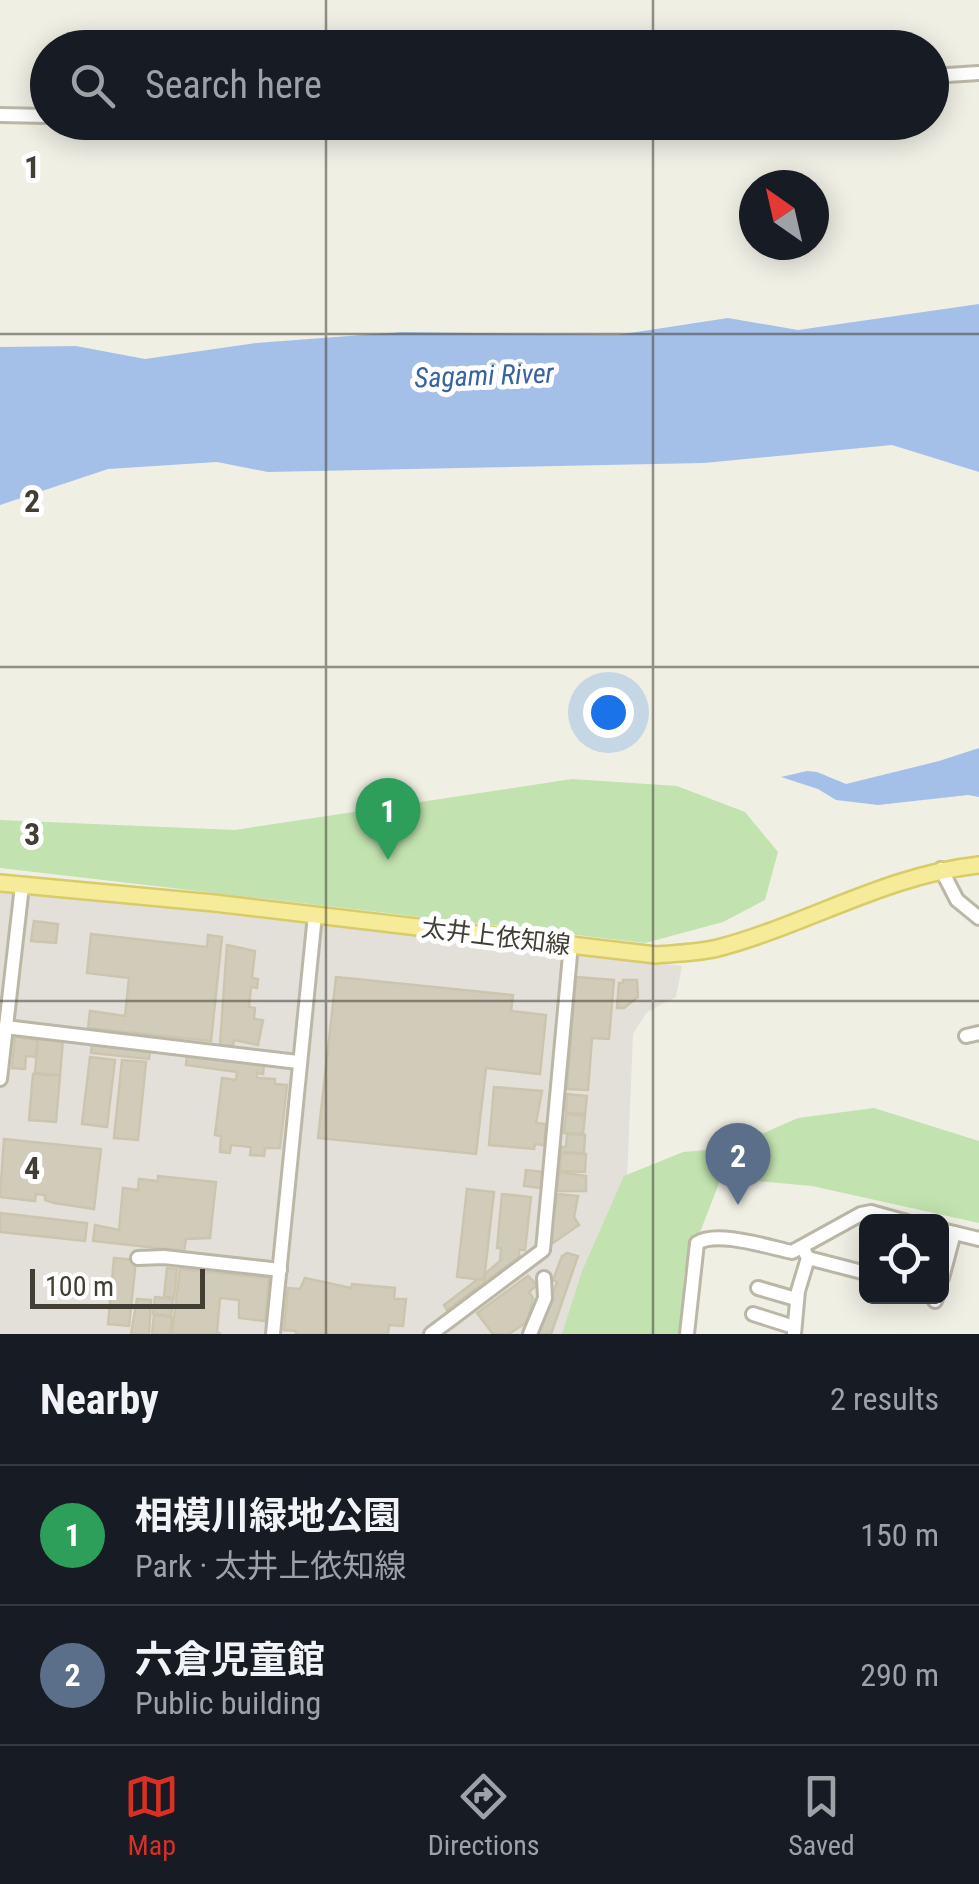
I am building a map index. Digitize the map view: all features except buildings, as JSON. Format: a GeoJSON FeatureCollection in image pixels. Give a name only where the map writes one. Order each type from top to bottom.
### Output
{"type":"FeatureCollection","features":[{"type":"Feature","properties":{"kind":"main road","name":"太井上依知線"},"geometry":{"type":"LineString","coordinates":[[0,883],[656,955],[718,948],[891,883],[941,870],[979,866]]}},
{"type":"Feature","properties":{"kind":"street"},"geometry":{"type":"LineString","coordinates":[[949,75],[979,73]]}},
{"type":"Feature","properties":{"kind":"street"},"geometry":{"type":"LineString","coordinates":[[0,115],[30,116]]}},
{"type":"Feature","properties":{"kind":"street"},"geometry":{"type":"LineString","coordinates":[[941,870],[957,900],[979,918]]}},
{"type":"Feature","properties":{"kind":"street"},"geometry":{"type":"LineString","coordinates":[[0,1079],[22,886]]}},
{"type":"Feature","properties":{"kind":"street"},"geometry":{"type":"LineString","coordinates":[[273,1334],[315,915]]}},
{"type":"Feature","properties":{"kind":"street"},"geometry":{"type":"LineString","coordinates":[[430,1334],[543,1250],[570,944]]}},
{"type":"Feature","properties":{"kind":"street"},"geometry":{"type":"LineString","coordinates":[[6,1027],[298,1062]]}},
{"type":"Feature","properties":{"kind":"street"},"geometry":{"type":"LineString","coordinates":[[753,1314],[794,1331],[804,1252],[859,1216]]}},
{"type":"Feature","properties":{"kind":"street"},"geometry":{"type":"LineString","coordinates":[[949,1232],[979,1239]]}},
{"type":"Feature","properties":{"kind":"street"},"geometry":{"type":"LineString","coordinates":[[688,1334],[697,1243],[709,1237],[804,1252],[859,1267]]}},
{"type":"Feature","properties":{"kind":"street"},"geometry":{"type":"LineString","coordinates":[[138,1258],[164,1257],[280,1270]]}},
{"type":"Feature","properties":{"kind":"street"},"geometry":{"type":"LineString","coordinates":[[530,1334],[545,1298],[544,1278]]}},
{"type":"Feature","properties":{"kind":"street"},"geometry":{"type":"LineString","coordinates":[[758,1288],[796,1300]]}},
{"type":"Feature","properties":{"kind":"shaded area"},"geometry":{"type":"Polygon","coordinates":[[[0,889],[682,966],[676,997],[647,1012],[633,1034],[626,1204],[584,1334],[0,1334],[0,889]]]}},
{"type":"Feature","properties":{"kind":"green space"},"geometry":{"type":"Polygon","coordinates":[[[572,779],[677,786],[745,812],[778,852],[765,900],[723,922],[645,943],[0,868],[0,820],[235,830],[572,779]]]}},
{"type":"Feature","properties":{"kind":"green space"},"geometry":{"type":"Polygon","coordinates":[[[874,1108],[979,1141],[979,1223],[812,1186],[721,1178],[684,1274],[681,1334],[562,1334],[582,1271],[624,1176],[683,1152],[729,1148],[798,1118],[874,1108]]]}},
{"type":"Feature","properties":{"kind":"water","name":"Sagami River"},"geometry":{"type":"Polygon","coordinates":[[[979,304],[979,472],[892,445],[704,463],[268,472],[217,462],[108,469],[0,505],[0,347],[76,346],[145,359],[256,343],[402,332],[617,335],[728,318],[798,330],[979,304]]]}},
{"type":"Feature","properties":{"kind":"water"},"geometry":{"type":"Polygon","coordinates":[[[979,748],[979,797],[878,805],[836,800],[818,789],[781,777],[817,772],[846,784],[979,748]]]}},
{"type":"Feature","properties":{"kind":"place","name":"相模川緑地公園"},"geometry":{"type":"Point","coordinates":[388,860]}},
{"type":"Feature","properties":{"kind":"place","name":"六倉児童館"},"geometry":{"type":"Point","coordinates":[738,1205]}}]}
